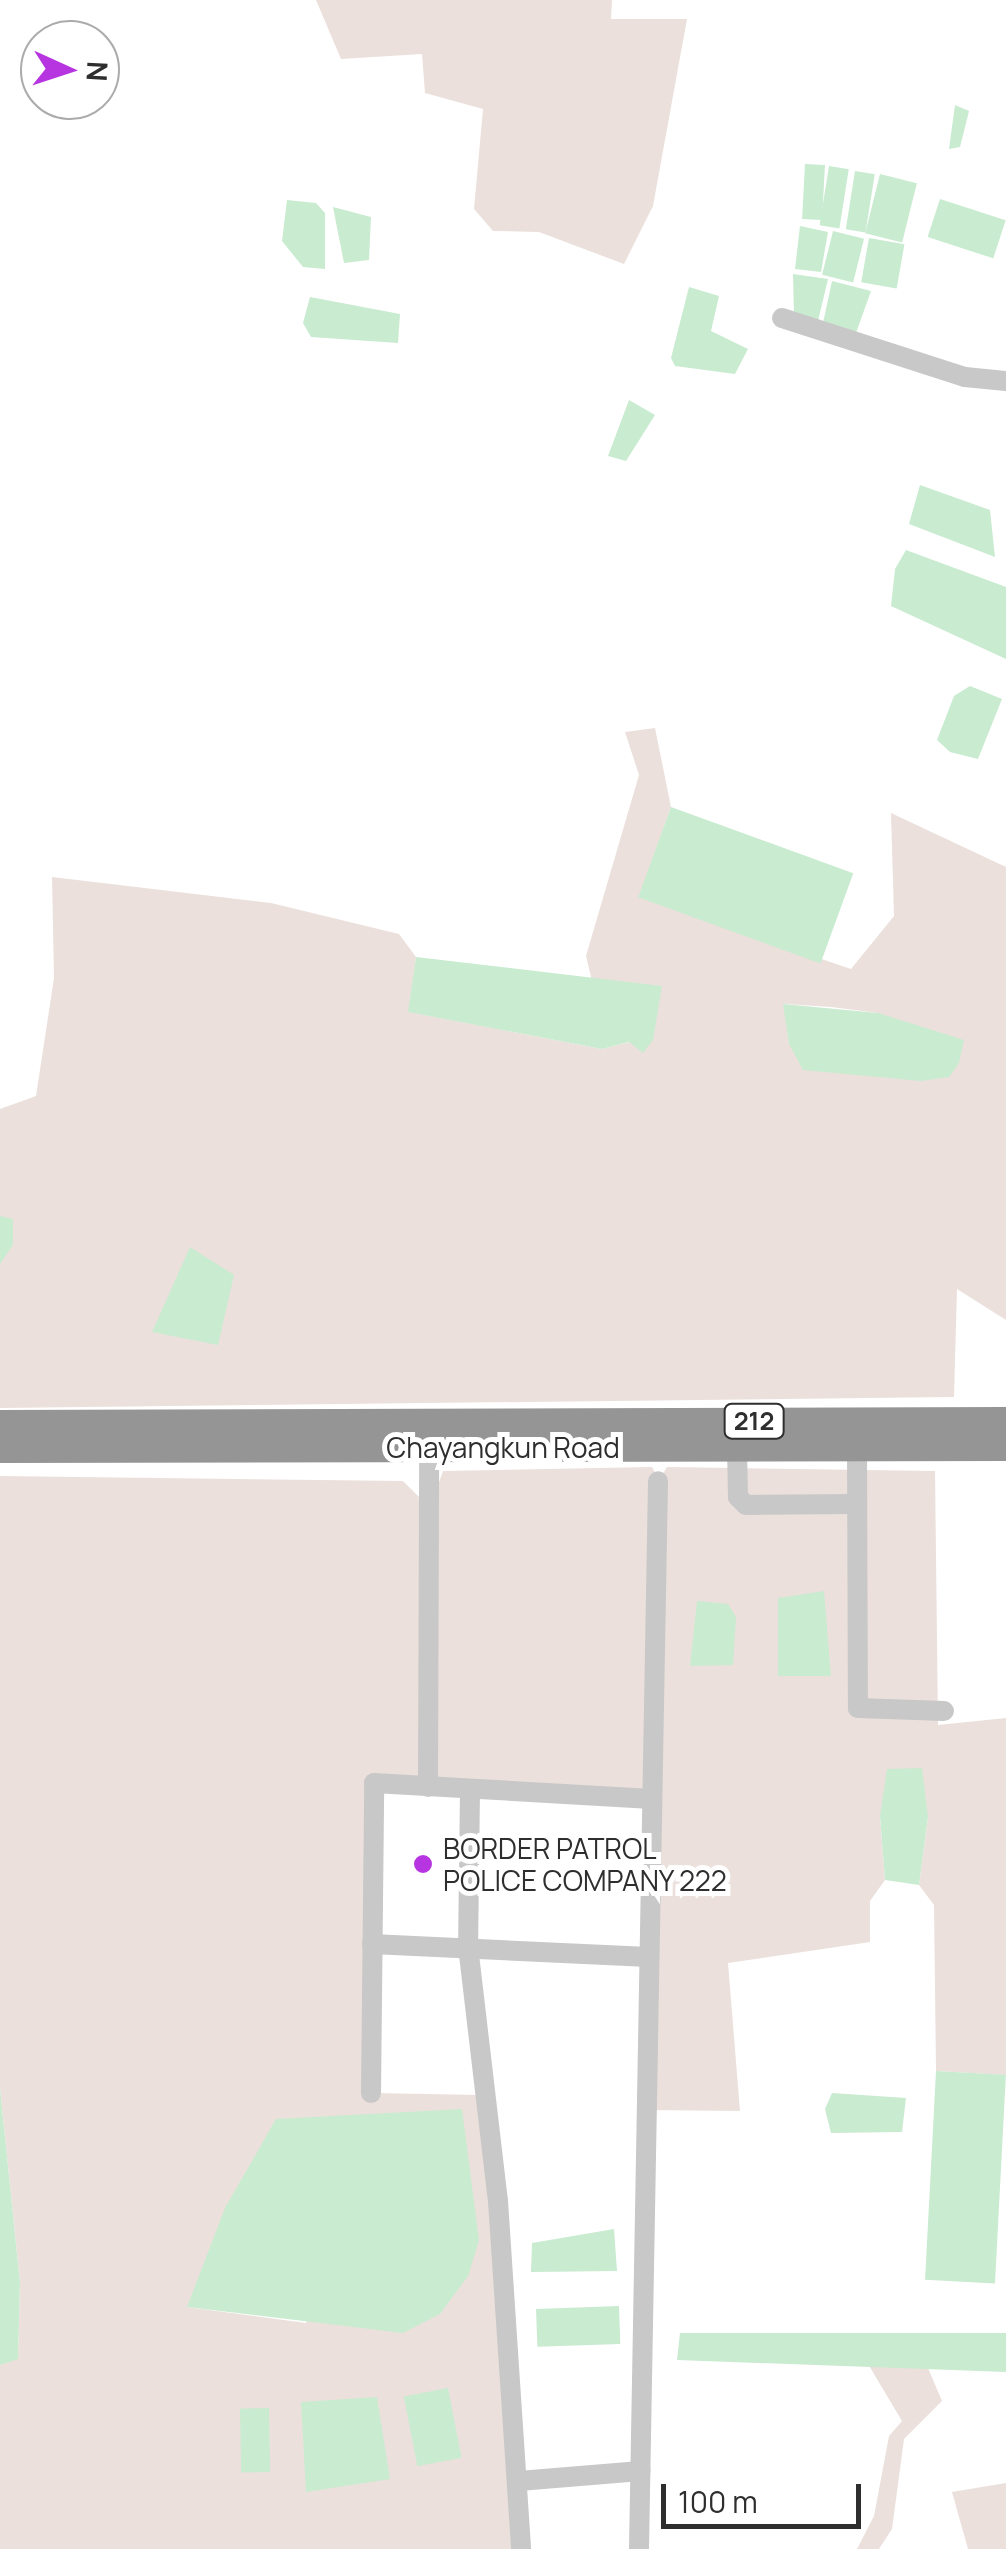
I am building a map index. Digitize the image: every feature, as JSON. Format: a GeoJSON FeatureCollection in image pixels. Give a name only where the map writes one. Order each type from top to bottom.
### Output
{"type":"FeatureCollection","features":[{"type":"Feature","properties":{"kind":"highway","name":"Chayangkun Road"},"geometry":{"type":"LineString","coordinates":[[0,1448],[429,1448],[502,1435],[1006,1422]]}},
{"type":"Feature","properties":{"kind":"highway","name":"Chayangkun Road"},"geometry":{"type":"LineString","coordinates":[[0,1424],[502,1435],[736,1446],[1006,1446]]}},
{"type":"Feature","properties":{"kind":"street"},"geometry":{"type":"LineString","coordinates":[[782,318],[965,376],[1006,381]]}},
{"type":"Feature","properties":{"kind":"street"},"geometry":{"type":"LineString","coordinates":[[736,1446],[738,1498],[746,1506],[856,1504]]}},
{"type":"Feature","properties":{"kind":"street"},"geometry":{"type":"LineString","coordinates":[[858,1446],[858,1708],[944,1712]]}},
{"type":"Feature","properties":{"kind":"street"},"geometry":{"type":"LineString","coordinates":[[428,1787],[429,1448]]}},
{"type":"Feature","properties":{"kind":"street"},"geometry":{"type":"LineString","coordinates":[[639,2549],[658,1481]]}},
{"type":"Feature","properties":{"kind":"street"},"geometry":{"type":"LineString","coordinates":[[371,2092],[374,1783],[652,1799]]}},
{"type":"Feature","properties":{"kind":"street"},"geometry":{"type":"LineString","coordinates":[[470,1789],[468,1946],[498,2201],[521,2549]]}},
{"type":"Feature","properties":{"kind":"street"},"geometry":{"type":"LineString","coordinates":[[372,1944],[649,1957]]}},
{"type":"Feature","properties":{"kind":"street"},"geometry":{"type":"LineString","coordinates":[[518,2480],[641,2472]]}},
{"type":"Feature","properties":{"kind":"shaded area"},"geometry":{"type":"Polygon","coordinates":[[[316,0],[612,0],[611,19],[687,19],[653,206],[624,264],[539,232],[493,231],[474,209],[483,109],[425,93],[422,54],[341,59],[316,0]]]}},
{"type":"Feature","properties":{"kind":"shaded area"},"geometry":{"type":"Polygon","coordinates":[[[955,105],[969,111],[960,147],[949,149],[955,105]]]}},
{"type":"Feature","properties":{"kind":"shaded area"},"geometry":{"type":"Polygon","coordinates":[[[805,164],[825,165],[822,220],[802,219],[805,164]]]}},
{"type":"Feature","properties":{"kind":"shaded area"},"geometry":{"type":"Polygon","coordinates":[[[829,166],[849,169],[839,228],[820,225],[829,166]]]}},
{"type":"Feature","properties":{"kind":"shaded area"},"geometry":{"type":"Polygon","coordinates":[[[855,171],[875,174],[866,232],[846,229],[855,171]]]}},
{"type":"Feature","properties":{"kind":"shaded area"},"geometry":{"type":"Polygon","coordinates":[[[880,174],[917,183],[902,242],[865,233],[880,174]]]}},
{"type":"Feature","properties":{"kind":"shaded area"},"geometry":{"type":"Polygon","coordinates":[[[940,199],[1006,220],[993,258],[928,237],[940,199]]]}},
{"type":"Feature","properties":{"kind":"shaded area"},"geometry":{"type":"Polygon","coordinates":[[[287,200],[316,203],[325,213],[325,269],[303,267],[282,241],[287,200]]]}},
{"type":"Feature","properties":{"kind":"shaded area"},"geometry":{"type":"Polygon","coordinates":[[[333,207],[371,217],[369,260],[344,263],[333,207]]]}},
{"type":"Feature","properties":{"kind":"shaded area"},"geometry":{"type":"Polygon","coordinates":[[[800,226],[828,232],[821,272],[795,269],[800,226]]]}},
{"type":"Feature","properties":{"kind":"shaded area"},"geometry":{"type":"Polygon","coordinates":[[[833,231],[864,239],[853,282],[822,275],[833,231]]]}},
{"type":"Feature","properties":{"kind":"shaded area"},"geometry":{"type":"Polygon","coordinates":[[[869,238],[904,244],[897,289],[861,282],[869,238]]]}},
{"type":"Feature","properties":{"kind":"shaded area"},"geometry":{"type":"Polygon","coordinates":[[[793,274],[828,279],[818,321],[794,316],[793,274]]]}},
{"type":"Feature","properties":{"kind":"shaded area"},"geometry":{"type":"Polygon","coordinates":[[[832,281],[871,291],[856,333],[823,323],[832,281]]]}},
{"type":"Feature","properties":{"kind":"shaded area"},"geometry":{"type":"Polygon","coordinates":[[[689,287],[719,296],[711,331],[748,349],[735,374],[675,366],[671,358],[689,287]]]}},
{"type":"Feature","properties":{"kind":"shaded area"},"geometry":{"type":"Polygon","coordinates":[[[310,297],[400,314],[398,343],[311,337],[303,323],[310,297]]]}},
{"type":"Feature","properties":{"kind":"shaded area"},"geometry":{"type":"Polygon","coordinates":[[[629,400],[655,415],[626,461],[608,456],[629,400]]]}},
{"type":"Feature","properties":{"kind":"shaded area"},"geometry":{"type":"Polygon","coordinates":[[[920,485],[990,510],[995,557],[909,524],[920,485]]]}},
{"type":"Feature","properties":{"kind":"shaded area"},"geometry":{"type":"Polygon","coordinates":[[[906,550],[1006,587],[1006,659],[891,606],[895,569],[906,550]]]}},
{"type":"Feature","properties":{"kind":"shaded area"},"geometry":{"type":"Polygon","coordinates":[[[970,686],[1002,699],[978,759],[950,752],[937,740],[954,696],[970,686]]]}},
{"type":"Feature","properties":{"kind":"shaded area"},"geometry":{"type":"Polygon","coordinates":[[[655,728],[671,807],[639,897],[851,969],[894,916],[891,813],[1006,867],[1006,1320],[957,1289],[954,1397],[0,1408],[0,1109],[36,1096],[54,978],[52,877],[271,903],[399,934],[416,957],[409,1012],[602,1049],[630,1042],[662,986],[592,981],[586,956],[639,775],[625,732],[655,728]],[[784,1004],[789,1044],[878,1013],[784,1004]]]}},
{"type":"Feature","properties":{"kind":"shaded area"},"geometry":{"type":"Polygon","coordinates":[[[671,807],[853,873],[820,964],[638,897],[671,807]]]}},
{"type":"Feature","properties":{"kind":"shaded area"},"geometry":{"type":"Polygon","coordinates":[[[416,957],[662,986],[653,1040],[643,1053],[629,1042],[602,1049],[408,1012],[416,957]]]}},
{"type":"Feature","properties":{"kind":"shaded area"},"geometry":{"type":"Polygon","coordinates":[[[783,1004],[878,1013],[964,1040],[959,1063],[949,1077],[921,1081],[803,1070],[789,1044],[783,1004]]]}},
{"type":"Feature","properties":{"kind":"shaded area"},"geometry":{"type":"Polygon","coordinates":[[[0,1216],[13,1219],[13,1245],[0,1264],[0,1216]]]}},
{"type":"Feature","properties":{"kind":"shaded area"},"geometry":{"type":"Polygon","coordinates":[[[190,1247],[234,1275],[218,1345],[152,1332],[190,1247]]]}},
{"type":"Feature","properties":{"kind":"shaded area"},"geometry":{"type":"Polygon","coordinates":[[[652,1467],[659,1480],[667,1467],[935,1471],[938,1725],[1006,1718],[1006,2075],[936,2071],[934,1905],[919,1885],[928,1817],[880,1816],[885,1880],[870,1901],[870,1942],[728,1963],[740,2111],[646,2110],[652,1799],[375,1783],[372,2093],[481,2095],[521,2549],[0,2549],[0,2365],[18,2358],[20,2283],[0,2088],[0,1476],[403,1481],[430,1508],[443,1471],[652,1467]],[[368,2118],[277,2119],[187,2307],[306,2323],[368,2118]]]}},
{"type":"Feature","properties":{"kind":"shaded area"},"geometry":{"type":"Polygon","coordinates":[[[824,1591],[831,1676],[778,1676],[778,1598],[824,1591]]]}},
{"type":"Feature","properties":{"kind":"shaded area"},"geometry":{"type":"Polygon","coordinates":[[[697,1601],[728,1604],[736,1617],[733,1665],[690,1666],[697,1601]]]}},
{"type":"Feature","properties":{"kind":"shaded area"},"geometry":{"type":"Polygon","coordinates":[[[922,1768],[928,1817],[919,1885],[885,1880],[880,1816],[887,1769],[922,1768]]]}},
{"type":"Feature","properties":{"kind":"shaded area"},"geometry":{"type":"Polygon","coordinates":[[[936,2071],[1006,2075],[995,2283],[925,2280],[936,2071]]]}},
{"type":"Feature","properties":{"kind":"shaded area"},"geometry":{"type":"Polygon","coordinates":[[[0,2088],[20,2283],[18,2359],[0,2365],[0,2088]]]}},
{"type":"Feature","properties":{"kind":"shaded area"},"geometry":{"type":"Polygon","coordinates":[[[832,2093],[906,2098],[902,2132],[831,2133],[825,2109],[832,2093]]]}},
{"type":"Feature","properties":{"kind":"shaded area"},"geometry":{"type":"Polygon","coordinates":[[[462,2109],[479,2240],[468,2276],[440,2314],[403,2333],[187,2307],[225,2208],[276,2119],[462,2109]]]}},
{"type":"Feature","properties":{"kind":"shaded area"},"geometry":{"type":"Polygon","coordinates":[[[614,2229],[617,2271],[531,2272],[532,2243],[614,2229]]]}},
{"type":"Feature","properties":{"kind":"shaded area"},"geometry":{"type":"Polygon","coordinates":[[[619,2306],[620,2344],[537,2347],[536,2309],[619,2306]]]}},
{"type":"Feature","properties":{"kind":"shaded area"},"geometry":{"type":"Polygon","coordinates":[[[680,2333],[1006,2333],[1006,2372],[677,2360],[680,2333]]]}},
{"type":"Feature","properties":{"kind":"shaded area"},"geometry":{"type":"Polygon","coordinates":[[[868,2364],[928,2368],[942,2401],[904,2439],[892,2529],[879,2549],[857,2549],[874,2516],[889,2436],[902,2421],[868,2364]]]}},
{"type":"Feature","properties":{"kind":"shaded area"},"geometry":{"type":"Polygon","coordinates":[[[448,2388],[462,2458],[417,2466],[404,2397],[448,2388]]]}},
{"type":"Feature","properties":{"kind":"shaded area"},"geometry":{"type":"Polygon","coordinates":[[[377,2397],[390,2479],[306,2492],[301,2402],[377,2397]]]}},
{"type":"Feature","properties":{"kind":"shaded area"},"geometry":{"type":"Polygon","coordinates":[[[269,2408],[270,2472],[241,2472],[240,2409],[269,2408]]]}},
{"type":"Feature","properties":{"kind":"shaded area"},"geometry":{"type":"Polygon","coordinates":[[[1006,2483],[1006,2549],[968,2549],[952,2492],[1006,2483]]]}},
{"type":"Feature","properties":{"kind":"place","name":"BORDER PATROL POLICE COMPANY 222"},"geometry":{"type":"Point","coordinates":[423,1864]}}]}
